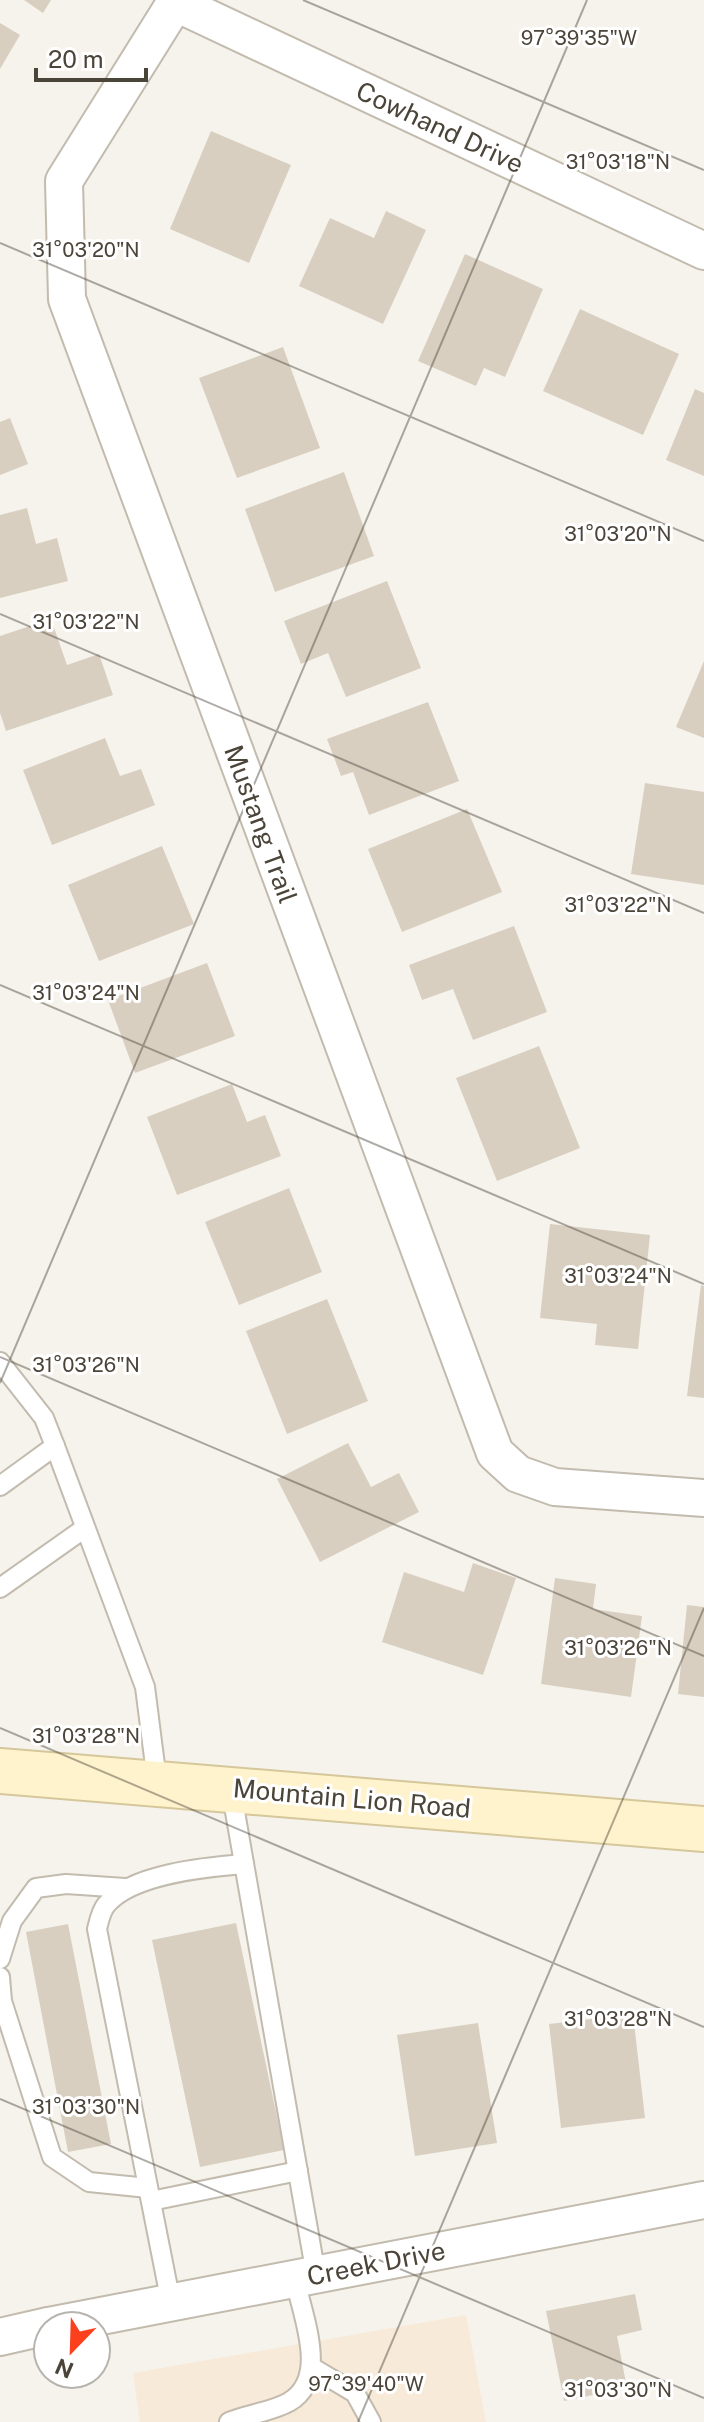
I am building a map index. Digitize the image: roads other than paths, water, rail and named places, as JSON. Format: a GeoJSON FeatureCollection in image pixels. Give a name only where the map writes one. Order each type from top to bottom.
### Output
{"type":"FeatureCollection","features":[{"type":"Feature","properties":{"kind":"street","name":"Cowhand Drive"},"geometry":{"type":"LineString","coordinates":[[176,1],[704,251]]}},
{"type":"Feature","properties":{"kind":"street","name":"Mustang Trail"},"geometry":{"type":"LineString","coordinates":[[176,1],[64,181],[67,299],[495,1453],[518,1474],[555,1487],[704,1498]]}},
{"type":"Feature","properties":{"kind":"street","name":"Mountain Lion Road"},"geometry":{"type":"LineString","coordinates":[[0,1771],[157,1781],[704,1829]]}},
{"type":"Feature","properties":{"kind":"street","name":"Creek Drive"},"geometry":{"type":"LineString","coordinates":[[112,2314],[704,2200]]}},
{"type":"Feature","properties":{"kind":"street","name":"Creek Drive"},"geometry":{"type":"LineString","coordinates":[[0,2337],[32,2330]]}},
{"type":"Feature","properties":{"kind":"lane"},"geometry":{"type":"LineString","coordinates":[[0,1362],[44,1418],[55,1446],[145,1687],[157,1781]]}},
{"type":"Feature","properties":{"kind":"lane"},"geometry":{"type":"LineString","coordinates":[[0,1486],[55,1446]]}},
{"type":"Feature","properties":{"kind":"lane"},"geometry":{"type":"LineString","coordinates":[[0,1588],[85,1528]]}},
{"type":"Feature","properties":{"kind":"lane"},"geometry":{"type":"LineString","coordinates":[[229,2422],[291,2401],[306,2384],[313,2368],[298,2171],[231,1788]]}},
{"type":"Feature","properties":{"kind":"lane"},"geometry":{"type":"LineString","coordinates":[[0,1959],[12,1921],[36,1888],[66,1884],[125,1888],[200,1868],[244,1864]]}},
{"type":"Feature","properties":{"kind":"lane"},"geometry":{"type":"LineString","coordinates":[[125,1888],[104,1906],[97,1929],[171,2303]]}},
{"type":"Feature","properties":{"kind":"lane"},"geometry":{"type":"LineString","coordinates":[[0,1977],[2,2001],[52,2157],[89,2182],[150,2194],[298,2171]]}},
{"type":"Feature","properties":{"kind":"lane"},"geometry":{"type":"LineString","coordinates":[[313,2368],[355,2393],[371,2422]]}}]}
